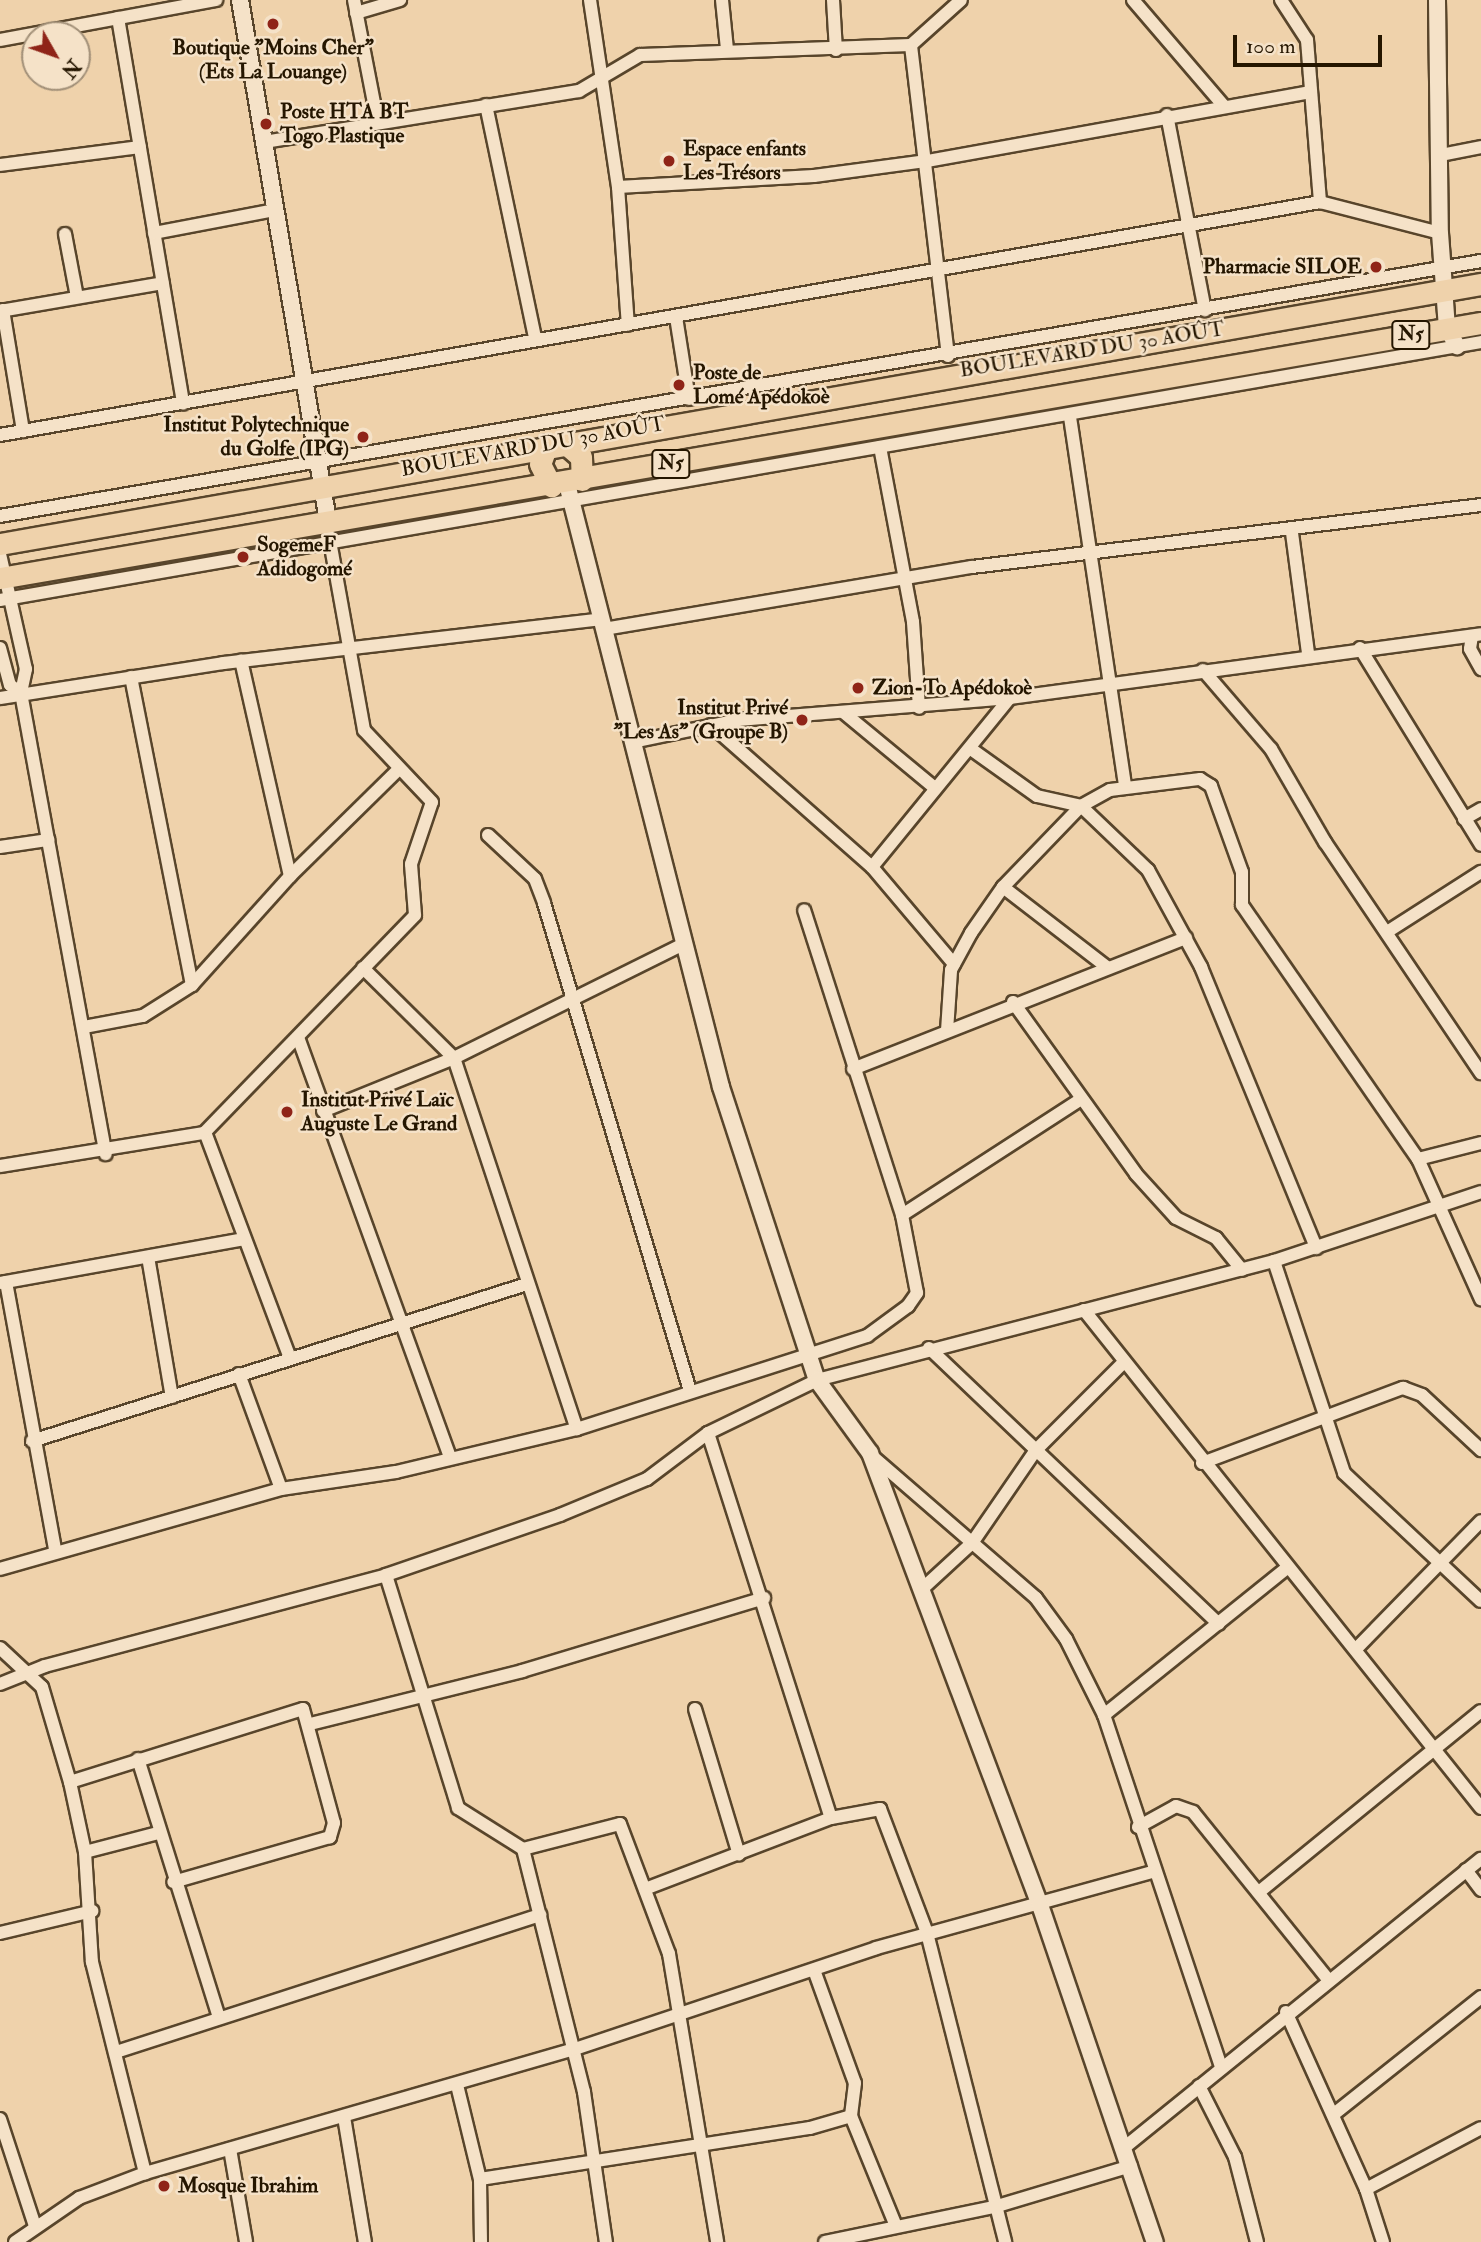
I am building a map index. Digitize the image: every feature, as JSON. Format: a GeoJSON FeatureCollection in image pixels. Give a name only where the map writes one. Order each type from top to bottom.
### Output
{"type":"FeatureCollection","features":[{"type":"Feature","properties":{"kind":"highway","name":"BOULEVARD DU 30 AOÛT"},"geometry":{"type":"LineString","coordinates":[[0,544],[323,472],[556,444],[1481,284]]}},
{"type":"Feature","properties":{"kind":"highway","name":"BOULEVARD DU 30 AOÛT"},"geometry":{"type":"LineString","coordinates":[[2,578],[328,521],[567,487],[1452,337],[1481,323]]}},
{"type":"Feature","properties":{"kind":"highway"},"geometry":{"type":"LineString","coordinates":[[556,444],[581,457],[567,487],[540,464],[556,444]]}},
{"type":"Feature","properties":{"kind":"street"},"geometry":{"type":"LineString","coordinates":[[0,40],[216,0]]}},
{"type":"Feature","properties":{"kind":"street"},"geometry":{"type":"LineString","coordinates":[[0,1166],[106,1154],[205,1132],[299,1040],[363,968],[400,938],[417,906],[411,864],[432,802],[398,770],[364,730],[330,543],[323,472],[304,383],[240,0]]}},
{"type":"Feature","properties":{"kind":"street"},"geometry":{"type":"LineString","coordinates":[[378,123],[355,7],[400,0]]}},
{"type":"Feature","properties":{"kind":"street"},"geometry":{"type":"LineString","coordinates":[[590,0],[605,76],[618,187],[628,325]]}},
{"type":"Feature","properties":{"kind":"street"},"geometry":{"type":"LineString","coordinates":[[722,0],[727,49]]}},
{"type":"Feature","properties":{"kind":"street"},"geometry":{"type":"LineString","coordinates":[[833,0],[836,50]]}},
{"type":"Feature","properties":{"kind":"street"},"geometry":{"type":"LineString","coordinates":[[264,142],[579,91],[640,55],[727,49],[836,50],[911,45],[961,0]]}},
{"type":"Feature","properties":{"kind":"street"},"geometry":{"type":"LineString","coordinates":[[1133,0],[1223,104]]}},
{"type":"Feature","properties":{"kind":"street"},"geometry":{"type":"LineString","coordinates":[[1282,0],[1305,33],[1320,202]]}},
{"type":"Feature","properties":{"kind":"street"},"geometry":{"type":"LineString","coordinates":[[1437,0],[1440,233],[1443,291],[1452,337]]}},
{"type":"Feature","properties":{"kind":"street"},"geometry":{"type":"LineString","coordinates":[[118,18],[183,404]]}},
{"type":"Feature","properties":{"kind":"street"},"geometry":{"type":"LineString","coordinates":[[911,45],[927,160],[948,356]]}},
{"type":"Feature","properties":{"kind":"street"},"geometry":{"type":"LineString","coordinates":[[618,187],[814,176],[1078,138],[1167,115],[1309,92]]}},
{"type":"Feature","properties":{"kind":"street"},"geometry":{"type":"LineString","coordinates":[[486,105],[535,338]]}},
{"type":"Feature","properties":{"kind":"street"},"geometry":{"type":"LineString","coordinates":[[1167,115],[1205,310]]}},
{"type":"Feature","properties":{"kind":"street"},"geometry":{"type":"LineString","coordinates":[[0,165],[140,146]]}},
{"type":"Feature","properties":{"kind":"street"},"geometry":{"type":"LineString","coordinates":[[1441,155],[1481,147]]}},
{"type":"Feature","properties":{"kind":"street"},"geometry":{"type":"LineString","coordinates":[[0,435],[304,383],[535,338],[628,325],[1190,229],[1320,202],[1440,233]]}},
{"type":"Feature","properties":{"kind":"street"},"geometry":{"type":"LineString","coordinates":[[154,233],[275,210]]}},
{"type":"Feature","properties":{"kind":"street"},"geometry":{"type":"LineString","coordinates":[[65,233],[77,297]]}},
{"type":"Feature","properties":{"kind":"street"},"geometry":{"type":"LineString","coordinates":[[0,516],[323,472],[689,399],[1481,261]]}},
{"type":"Feature","properties":{"kind":"street"},"geometry":{"type":"LineString","coordinates":[[23,431],[1,310],[163,283]]}},
{"type":"Feature","properties":{"kind":"street"},"geometry":{"type":"LineString","coordinates":[[676,317],[689,399]]}},
{"type":"Feature","properties":{"kind":"street"},"geometry":{"type":"LineString","coordinates":[[5,599],[330,543],[567,487],[880,447],[1070,417],[1452,337],[1481,342]]}},
{"type":"Feature","properties":{"kind":"street"},"geometry":{"type":"LineString","coordinates":[[1070,417],[1090,555],[1113,681],[1125,788]]}},
{"type":"Feature","properties":{"kind":"street"},"geometry":{"type":"LineString","coordinates":[[880,447],[904,578],[919,708]]}},
{"type":"Feature","properties":{"kind":"street"},"geometry":{"type":"LineString","coordinates":[[567,487],[682,944],[722,1087],[817,1380],[870,1454],[1046,1608],[1104,1715],[1152,1872],[1221,2066]]}},
{"type":"Feature","properties":{"kind":"street"},"geometry":{"type":"LineString","coordinates":[[0,698],[242,661],[603,624],[904,578],[1479,510]]}},
{"type":"Feature","properties":{"kind":"street"},"geometry":{"type":"LineString","coordinates":[[1292,533],[1308,653]]}},
{"type":"Feature","properties":{"kind":"street"},"geometry":{"type":"LineString","coordinates":[[0,554],[5,599],[26,670],[21,694],[106,1154]]}},
{"type":"Feature","properties":{"kind":"street"},"geometry":{"type":"LineString","coordinates":[[633,742],[711,725],[1010,698],[1308,653],[1477,635]]}},
{"type":"Feature","properties":{"kind":"street"},"geometry":{"type":"LineString","coordinates":[[1477,635],[1470,649],[1481,669]]}},
{"type":"Feature","properties":{"kind":"street"},"geometry":{"type":"LineString","coordinates":[[0,648],[10,685],[21,694]]}},
{"type":"Feature","properties":{"kind":"street"},"geometry":{"type":"LineString","coordinates":[[1360,648],[1481,845]]}},
{"type":"Feature","properties":{"kind":"street"},"geometry":{"type":"LineString","coordinates":[[242,661],[290,876]]}},
{"type":"Feature","properties":{"kind":"street"},"geometry":{"type":"LineString","coordinates":[[1203,670],[1271,749],[1387,932],[1481,1073]]}},
{"type":"Feature","properties":{"kind":"street"},"geometry":{"type":"LineString","coordinates":[[131,677],[192,985]]}},
{"type":"Feature","properties":{"kind":"street"},"geometry":{"type":"LineString","coordinates":[[872,867],[1010,698]]}},
{"type":"Feature","properties":{"kind":"street"},"geometry":{"type":"LineString","coordinates":[[843,712],[935,788]]}},
{"type":"Feature","properties":{"kind":"street"},"geometry":{"type":"LineString","coordinates":[[711,725],[872,867],[954,964]]}},
{"type":"Feature","properties":{"kind":"street"},"geometry":{"type":"LineString","coordinates":[[971,749],[1037,796],[1081,806],[1148,870],[1186,938],[1316,1248]]}},
{"type":"Feature","properties":{"kind":"street"},"geometry":{"type":"LineString","coordinates":[[84,1027],[143,1016],[192,985],[290,876],[398,770]]}},
{"type":"Feature","properties":{"kind":"street"},"geometry":{"type":"LineString","coordinates":[[947,1031],[954,964],[1003,887],[1081,806],[1125,788],[1200,779],[1211,786],[1242,872],[1241,905],[1418,1159],[1442,1204],[1481,1299]]}},
{"type":"Feature","properties":{"kind":"street"},"geometry":{"type":"LineString","coordinates":[[1464,819],[1481,809]]}},
{"type":"Feature","properties":{"kind":"street"},"geometry":{"type":"LineString","coordinates":[[488,835],[535,880],[576,998],[690,1391]]}},
{"type":"Feature","properties":{"kind":"street"},"geometry":{"type":"LineString","coordinates":[[0,847],[48,840]]}},
{"type":"Feature","properties":{"kind":"street"},"geometry":{"type":"LineString","coordinates":[[1387,932],[1481,872]]}},
{"type":"Feature","properties":{"kind":"street"},"geometry":{"type":"LineString","coordinates":[[1003,887],[1107,967]]}},
{"type":"Feature","properties":{"kind":"street"},"geometry":{"type":"LineString","coordinates":[[0,1569],[55,1548],[281,1489],[450,1458],[577,1429],[810,1352],[867,1336],[916,1298],[902,1215],[804,910]]}},
{"type":"Feature","properties":{"kind":"street"},"geometry":{"type":"LineString","coordinates":[[853,1069],[1013,1002],[1186,938]]}},
{"type":"Feature","properties":{"kind":"street"},"geometry":{"type":"LineString","coordinates":[[323,1111],[454,1058],[682,944]]}},
{"type":"Feature","properties":{"kind":"street"},"geometry":{"type":"LineString","coordinates":[[363,968],[454,1058],[577,1429]]}},
{"type":"Feature","properties":{"kind":"street"},"geometry":{"type":"LineString","coordinates":[[1013,1002],[1081,1099],[1172,1214],[1209,1231],[1242,1269]]}},
{"type":"Feature","properties":{"kind":"street"},"geometry":{"type":"LineString","coordinates":[[299,1040],[450,1458]]}},
{"type":"Feature","properties":{"kind":"street"},"geometry":{"type":"LineString","coordinates":[[902,1215],[1081,1099]]}},
{"type":"Feature","properties":{"kind":"street"},"geometry":{"type":"LineString","coordinates":[[205,1132],[290,1358]]}},
{"type":"Feature","properties":{"kind":"street"},"geometry":{"type":"LineString","coordinates":[[1418,1159],[1481,1143]]}},
{"type":"Feature","properties":{"kind":"street"},"geometry":{"type":"LineString","coordinates":[[0,1684],[24,1675],[386,1575],[603,1499],[647,1479],[708,1433],[817,1380],[929,1348],[1274,1261],[1481,1192]]}},
{"type":"Feature","properties":{"kind":"street"},"geometry":{"type":"LineString","coordinates":[[55,1548],[3,1282],[244,1239]]}},
{"type":"Feature","properties":{"kind":"street"},"geometry":{"type":"LineString","coordinates":[[148,1257],[172,1397]]}},
{"type":"Feature","properties":{"kind":"street"},"geometry":{"type":"LineString","coordinates":[[1274,1261],[1322,1413],[1345,1472],[1437,1564],[1481,1601]]}},
{"type":"Feature","properties":{"kind":"street"},"geometry":{"type":"LineString","coordinates":[[32,1440],[527,1284]]}},
{"type":"Feature","properties":{"kind":"street"},"geometry":{"type":"LineString","coordinates":[[1084,1310],[1202,1463],[1287,1568],[1357,1648],[1481,1808]]}},
{"type":"Feature","properties":{"kind":"street"},"geometry":{"type":"LineString","coordinates":[[929,1348],[1219,1624]]}},
{"type":"Feature","properties":{"kind":"street"},"geometry":{"type":"LineString","coordinates":[[922,1589],[972,1543],[1036,1450],[1124,1362]]}},
{"type":"Feature","properties":{"kind":"street"},"geometry":{"type":"LineString","coordinates":[[239,1374],[281,1489]]}},
{"type":"Feature","properties":{"kind":"street"},"geometry":{"type":"LineString","coordinates":[[1202,1463],[1322,1413],[1413,1390],[1481,1450]]}},
{"type":"Feature","properties":{"kind":"street"},"geometry":{"type":"LineString","coordinates":[[708,1433],[764,1598],[831,1818]]}},
{"type":"Feature","properties":{"kind":"street"},"geometry":{"type":"LineString","coordinates":[[870,1454],[1040,1905],[1125,2147],[1155,2242]]}},
{"type":"Feature","properties":{"kind":"street"},"geometry":{"type":"LineString","coordinates":[[1357,1648],[1481,1521]]}},
{"type":"Feature","properties":{"kind":"street"},"geometry":{"type":"LineString","coordinates":[[1104,1715],[1287,1568]]}},
{"type":"Feature","properties":{"kind":"street"},"geometry":{"type":"LineString","coordinates":[[386,1575],[420,1697],[458,1808],[523,1849],[575,2049],[597,2160],[606,2242]]}},
{"type":"Feature","properties":{"kind":"street"},"geometry":{"type":"LineString","coordinates":[[310,1724],[420,1697],[764,1598]]}},
{"type":"Feature","properties":{"kind":"street"},"geometry":{"type":"LineString","coordinates":[[0,1648],[24,1675],[42,1687],[70,1782],[85,1852],[92,1911],[92,1962],[145,2173]]}},
{"type":"Feature","properties":{"kind":"street"},"geometry":{"type":"LineString","coordinates":[[70,1782],[303,1709],[310,1724],[334,1822],[330,1837],[173,1882]]}},
{"type":"Feature","properties":{"kind":"street"},"geometry":{"type":"LineString","coordinates":[[695,1709],[739,1855]]}},
{"type":"Feature","properties":{"kind":"street"},"geometry":{"type":"LineString","coordinates":[[1259,1892],[1481,1711]]}},
{"type":"Feature","properties":{"kind":"street"},"geometry":{"type":"LineString","coordinates":[[138,1759],[173,1882],[218,2015]]}},
{"type":"Feature","properties":{"kind":"street"},"geometry":{"type":"LineString","coordinates":[[1138,1827],[1164,1810],[1185,1807],[1259,1892],[1327,1978]]}},
{"type":"Feature","properties":{"kind":"street"},"geometry":{"type":"LineString","coordinates":[[645,1889],[831,1818],[880,1809],[927,1933],[1005,2242]]}},
{"type":"Feature","properties":{"kind":"street"},"geometry":{"type":"LineString","coordinates":[[523,1849],[620,1824],[669,1954],[716,2242]]}},
{"type":"Feature","properties":{"kind":"street"},"geometry":{"type":"LineString","coordinates":[[85,1852],[158,1833]]}},
{"type":"Feature","properties":{"kind":"street"},"geometry":{"type":"LineString","coordinates":[[1125,2147],[1327,1978],[1481,1859]]}},
{"type":"Feature","properties":{"kind":"street"},"geometry":{"type":"LineString","coordinates":[[1466,1870],[1481,1891]]}},
{"type":"Feature","properties":{"kind":"street"},"geometry":{"type":"LineString","coordinates":[[15,2242],[79,2198],[145,2173],[575,2049],[927,1933],[1040,1905],[1152,1872]]}},
{"type":"Feature","properties":{"kind":"street"},"geometry":{"type":"LineString","coordinates":[[0,1933],[92,1911]]}},
{"type":"Feature","properties":{"kind":"street"},"geometry":{"type":"LineString","coordinates":[[116,2052],[218,2015],[540,1915]]}},
{"type":"Feature","properties":{"kind":"street"},"geometry":{"type":"LineString","coordinates":[[814,1970],[855,2083],[851,2116],[895,2224]]}},
{"type":"Feature","properties":{"kind":"street"},"geometry":{"type":"LineString","coordinates":[[1334,2114],[1481,1997]]}},
{"type":"Feature","properties":{"kind":"street"},"geometry":{"type":"LineString","coordinates":[[1286,2012],[1366,2189],[1383,2242]]}},
{"type":"Feature","properties":{"kind":"street"},"geometry":{"type":"LineString","coordinates":[[457,2085],[480,2179],[481,2242]]}},
{"type":"Feature","properties":{"kind":"street"},"geometry":{"type":"LineString","coordinates":[[1199,2085],[1235,2157],[1257,2242]]}},
{"type":"Feature","properties":{"kind":"street"},"geometry":{"type":"LineString","coordinates":[[480,2179],[702,2144],[851,2116]]}},
{"type":"Feature","properties":{"kind":"street"},"geometry":{"type":"LineString","coordinates":[[344,2117],[365,2242]]}},
{"type":"Feature","properties":{"kind":"street"},"geometry":{"type":"LineString","coordinates":[[0,2119],[35,2226]]}},
{"type":"Feature","properties":{"kind":"street"},"geometry":{"type":"LineString","coordinates":[[1366,2189],[1481,2128]]}},
{"type":"Feature","properties":{"kind":"street"},"geometry":{"type":"LineString","coordinates":[[230,2149],[246,2242]]}},
{"type":"Feature","properties":{"kind":"street"},"geometry":{"type":"LineString","coordinates":[[825,2242],[895,2224],[994,2207],[1131,2166]]}},
{"type":"Feature","properties":{"kind":"place","name":"Boutique \"Moins Cher\" (Ets La Louange)"},"geometry":{"type":"Point","coordinates":[273,24]}},
{"type":"Feature","properties":{"kind":"place","name":"Poste HTA BT Togo Plastique"},"geometry":{"type":"Point","coordinates":[266,124]}},
{"type":"Feature","properties":{"kind":"place","name":"Espace enfants Les Trésors"},"geometry":{"type":"Point","coordinates":[669,161]}},
{"type":"Feature","properties":{"kind":"place","name":"Pharmacie SILOE"},"geometry":{"type":"Point","coordinates":[1376,267]}},
{"type":"Feature","properties":{"kind":"place","name":"Poste de Lomé Apédokoè"},"geometry":{"type":"Point","coordinates":[679,385]}},
{"type":"Feature","properties":{"kind":"place","name":"Institut Polytechnique du Golfe (IPG)"},"geometry":{"type":"Point","coordinates":[363,437]}},
{"type":"Feature","properties":{"kind":"place","name":"SogemeF Adidogomé"},"geometry":{"type":"Point","coordinates":[243,557]}},
{"type":"Feature","properties":{"kind":"place","name":"Zion-To Apédokoè"},"geometry":{"type":"Point","coordinates":[858,688]}},
{"type":"Feature","properties":{"kind":"place","name":"Institut Privé \"Les As\" (Groupe B)"},"geometry":{"type":"Point","coordinates":[802,720]}},
{"type":"Feature","properties":{"kind":"place","name":"Institut Privé Laïc Auguste Le Grand"},"geometry":{"type":"Point","coordinates":[287,1112]}},
{"type":"Feature","properties":{"kind":"place","name":"Mosque Ibrahim"},"geometry":{"type":"Point","coordinates":[164,2186]}}]}
